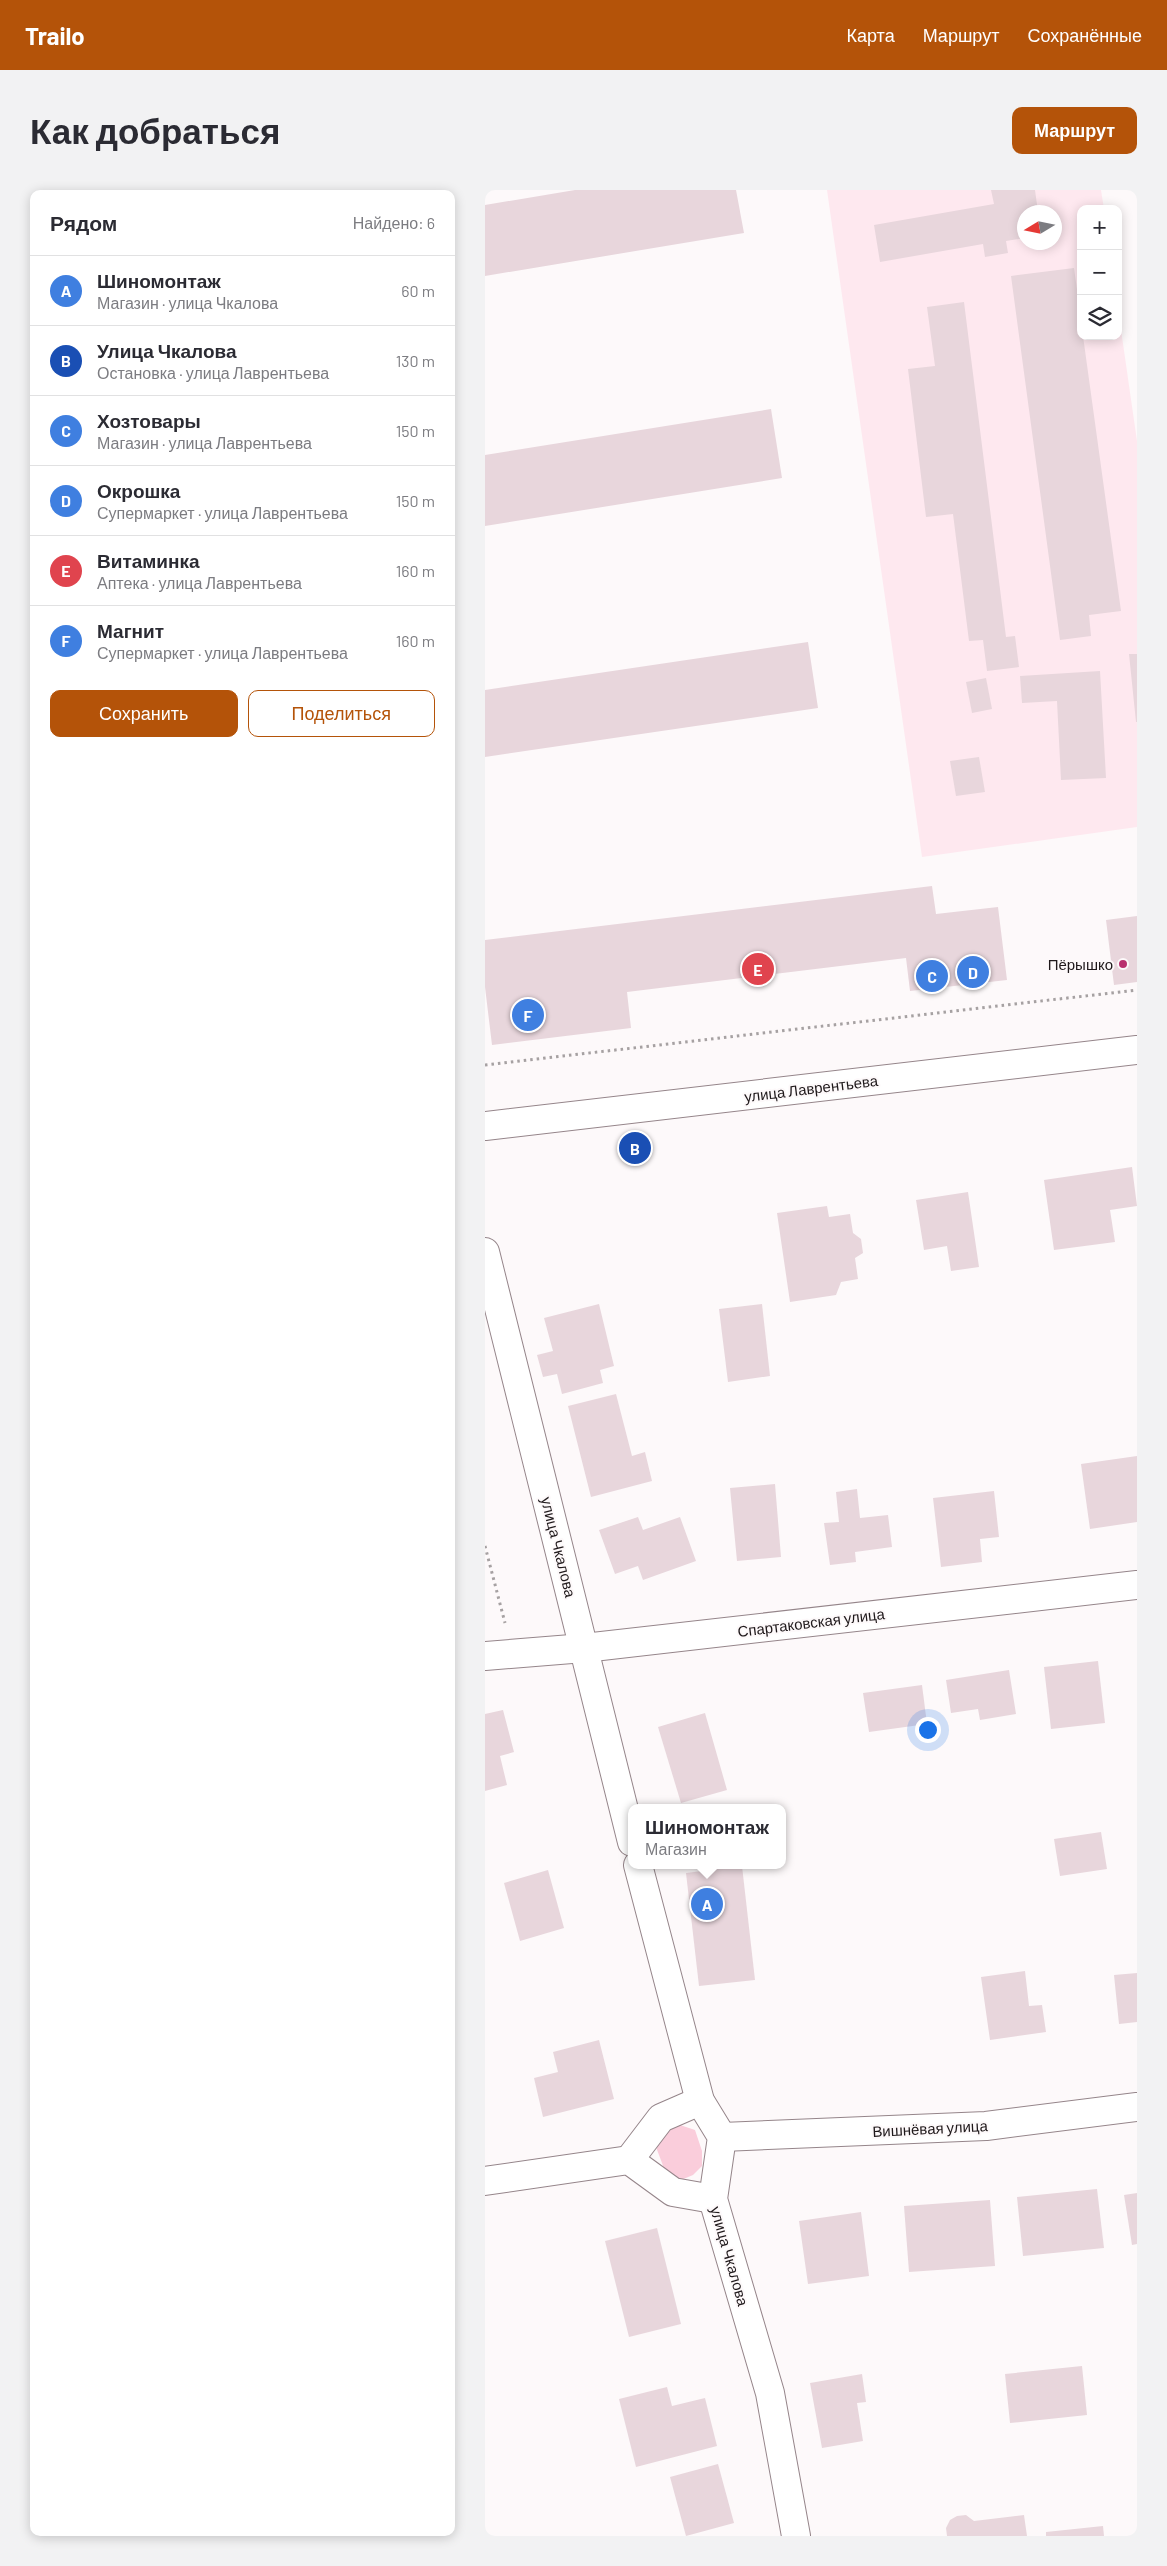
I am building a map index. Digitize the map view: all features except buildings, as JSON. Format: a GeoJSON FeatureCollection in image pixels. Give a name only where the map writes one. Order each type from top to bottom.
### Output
{"type":"FeatureCollection","features":[{"type":"Feature","properties":{"kind":"street","name":"улица Лаврентьева"},"geometry":{"type":"LineString","coordinates":[[485,1126],[1137,1050]]}},
{"type":"Feature","properties":{"kind":"street","name":"улица Чкалова"},"geometry":{"type":"LineString","coordinates":[[485,1252],[628,1826]]}},
{"type":"Feature","properties":{"kind":"street","name":"Спартаковская улица"},"geometry":{"type":"LineString","coordinates":[[485,1656],[584,1648],[1137,1584]]}},
{"type":"Feature","properties":{"kind":"street"},"geometry":{"type":"LineString","coordinates":[[639,1869],[700,2101],[722,2137]]}},
{"type":"Feature","properties":{"kind":"street"},"geometry":{"type":"LineString","coordinates":[[629,2160],[661,2118],[700,2101]]}},
{"type":"Feature","properties":{"kind":"street","name":"Вишнёвая улица"},"geometry":{"type":"LineString","coordinates":[[722,2137],[986,2126],[1137,2107]]}},
{"type":"Feature","properties":{"kind":"street","name":"улица Чкалова"},"geometry":{"type":"LineString","coordinates":[[722,2137],[713,2199],[770,2393],[796,2536]]}},
{"type":"Feature","properties":{"kind":"street"},"geometry":{"type":"LineString","coordinates":[[485,2181],[629,2160],[673,2192],[713,2199]]}},
{"type":"Feature","properties":{"kind":"path"},"geometry":{"type":"LineString","coordinates":[[485,1065],[1137,990]]}},
{"type":"Feature","properties":{"kind":"path"},"geometry":{"type":"LineString","coordinates":[[485,1546],[513,1653]]}},
{"type":"Feature","properties":{"kind":"shaded area"},"geometry":{"type":"Polygon","coordinates":[[[827,190],[1101,190],[1103,205],[1077,205],[1077,340],[1122,340],[1122,337],[1137,441],[1137,827],[922,857],[827,190]]]}},
{"type":"Feature","properties":{"kind":"shaded area"},"geometry":{"type":"Polygon","coordinates":[[[680,2125],[695,2130],[702,2151],[702,2166],[693,2175],[681,2180],[665,2171],[656,2147],[664,2133],[680,2125]]]}},
{"type":"Feature","properties":{"kind":"place","name":"Пёрышко"},"geometry":{"type":"Point","coordinates":[1123,964]}},
{"type":"Feature","properties":{"kind":"place","name":"Витаминка"},"geometry":{"type":"Point","coordinates":[758,969]}},
{"type":"Feature","properties":{"kind":"place","name":"Окрошка"},"geometry":{"type":"Point","coordinates":[973,972]}},
{"type":"Feature","properties":{"kind":"place","name":"Хозтовары"},"geometry":{"type":"Point","coordinates":[932,976]}},
{"type":"Feature","properties":{"kind":"place","name":"Магнит"},"geometry":{"type":"Point","coordinates":[528,1015]}},
{"type":"Feature","properties":{"kind":"place","name":"Улица Чкалова"},"geometry":{"type":"Point","coordinates":[635,1148]}},
{"type":"Feature","properties":{"kind":"place","name":"Шиномонтаж"},"geometry":{"type":"Point","coordinates":[707,1904]}}]}
